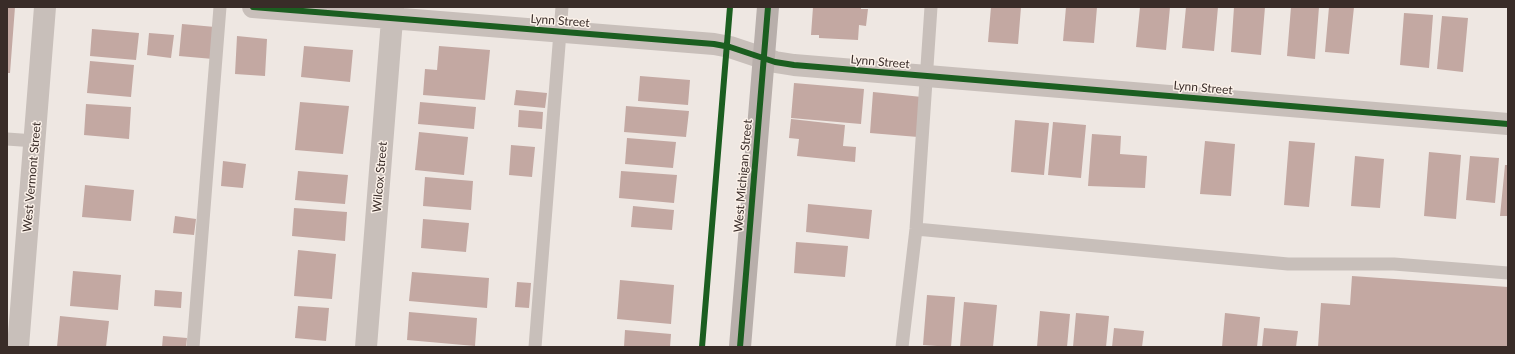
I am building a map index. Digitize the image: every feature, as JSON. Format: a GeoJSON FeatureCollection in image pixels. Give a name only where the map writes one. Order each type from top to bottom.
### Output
{"type":"FeatureCollection","features":[{"type":"Feature","properties":{"kind":"main road","name":"West Michigan Street"},"geometry":{"type":"LineString","coordinates":[[740,347],[768,7]]}},
{"type":"Feature","properties":{"kind":"street","name":"West Vermont Street"},"geometry":{"type":"LineString","coordinates":[[18,347],[14,304],[35,141],[45,7]]}},
{"type":"Feature","properties":{"kind":"street","name":"Lynn Street"},"geometry":{"type":"LineString","coordinates":[[253,7],[393,13],[560,32],[714,44],[737,49],[775,62],[794,65],[1508,124]]}},
{"type":"Feature","properties":{"kind":"street","name":"Wilcox Street"},"geometry":{"type":"LineString","coordinates":[[366,347],[393,13]]}},
{"type":"Feature","properties":{"kind":"lane"},"geometry":{"type":"LineString","coordinates":[[193,347],[220,7]]}},
{"type":"Feature","properties":{"kind":"lane"},"geometry":{"type":"LineString","coordinates":[[535,347],[562,7]]}},
{"type":"Feature","properties":{"kind":"lane"},"geometry":{"type":"LineString","coordinates":[[902,347],[916,229],[928,76],[931,7]]}},
{"type":"Feature","properties":{"kind":"lane"},"geometry":{"type":"LineString","coordinates":[[7,139],[35,141]]}},
{"type":"Feature","properties":{"kind":"lane"},"geometry":{"type":"LineString","coordinates":[[916,229],[1288,264],[1394,264],[1508,273]]}},
{"type":"Feature","properties":{"kind":"building"},"geometry":{"type":"Polygon","coordinates":[[[7,7],[15,7],[10,73],[7,73],[7,7]]]}},
{"type":"Feature","properties":{"kind":"building"},"geometry":{"type":"Polygon","coordinates":[[[813,7],[861,7],[861,9],[868,9],[866,26],[859,25],[858,40],[819,38],[819,35],[811,35],[813,7]]]}},
{"type":"Feature","properties":{"kind":"building"},"geometry":{"type":"Polygon","coordinates":[[[991,7],[1021,7],[1018,44],[988,42],[991,7]]]}},
{"type":"Feature","properties":{"kind":"building"},"geometry":{"type":"Polygon","coordinates":[[[1066,7],[1097,7],[1094,43],[1063,41],[1066,7]]]}},
{"type":"Feature","properties":{"kind":"building"},"geometry":{"type":"Polygon","coordinates":[[[1140,7],[1170,7],[1166,50],[1136,47],[1140,7]]]}},
{"type":"Feature","properties":{"kind":"building"},"geometry":{"type":"Polygon","coordinates":[[[1186,7],[1218,7],[1214,51],[1182,48],[1186,7]]]}},
{"type":"Feature","properties":{"kind":"building"},"geometry":{"type":"Polygon","coordinates":[[[1234,7],[1265,7],[1261,55],[1231,52],[1234,7]]]}},
{"type":"Feature","properties":{"kind":"building"},"geometry":{"type":"Polygon","coordinates":[[[1291,7],[1319,7],[1315,59],[1287,56],[1291,7]]]}},
{"type":"Feature","properties":{"kind":"building"},"geometry":{"type":"Polygon","coordinates":[[[1329,7],[1354,7],[1349,54],[1325,52],[1329,7]]]}},
{"type":"Feature","properties":{"kind":"building"},"geometry":{"type":"Polygon","coordinates":[[[1404,13],[1433,15],[1429,68],[1400,65],[1404,13]]]}},
{"type":"Feature","properties":{"kind":"building"},"geometry":{"type":"Polygon","coordinates":[[[1442,16],[1468,18],[1463,72],[1437,69],[1442,16]]]}},
{"type":"Feature","properties":{"kind":"building"},"geometry":{"type":"Polygon","coordinates":[[[182,24],[215,27],[213,59],[179,56],[182,24]]]}},
{"type":"Feature","properties":{"kind":"building"},"geometry":{"type":"Polygon","coordinates":[[[92,29],[139,33],[136,60],[90,56],[92,29]]]}},
{"type":"Feature","properties":{"kind":"building"},"geometry":{"type":"Polygon","coordinates":[[[149,33],[174,35],[171,58],[147,55],[149,33]]]}},
{"type":"Feature","properties":{"kind":"building"},"geometry":{"type":"Polygon","coordinates":[[[237,36],[267,39],[265,76],[235,74],[237,36]]]}},
{"type":"Feature","properties":{"kind":"building"},"geometry":{"type":"Polygon","coordinates":[[[304,46],[353,50],[350,82],[301,77],[304,46]]]}},
{"type":"Feature","properties":{"kind":"building"},"geometry":{"type":"Polygon","coordinates":[[[439,46],[490,50],[485,100],[423,95],[425,69],[437,70],[439,46]]]}},
{"type":"Feature","properties":{"kind":"building"},"geometry":{"type":"Polygon","coordinates":[[[90,61],[134,65],[131,97],[87,93],[90,61]]]}},
{"type":"Feature","properties":{"kind":"building"},"geometry":{"type":"Polygon","coordinates":[[[640,76],[690,80],[688,105],[638,101],[640,76]]]}},
{"type":"Feature","properties":{"kind":"building"},"geometry":{"type":"Polygon","coordinates":[[[794,83],[864,89],[861,124],[791,118],[794,83]]]}},
{"type":"Feature","properties":{"kind":"building"},"geometry":{"type":"Polygon","coordinates":[[[516,90],[547,93],[545,108],[514,105],[516,90]]]}},
{"type":"Feature","properties":{"kind":"building"},"geometry":{"type":"Polygon","coordinates":[[[873,92],[922,97],[918,137],[870,133],[873,92]]]}},
{"type":"Feature","properties":{"kind":"building"},"geometry":{"type":"Polygon","coordinates":[[[300,102],[349,106],[343,154],[295,150],[300,102]]]}},
{"type":"Feature","properties":{"kind":"building"},"geometry":{"type":"Polygon","coordinates":[[[420,102],[476,107],[474,129],[418,124],[420,102]]]}},
{"type":"Feature","properties":{"kind":"building"},"geometry":{"type":"Polygon","coordinates":[[[86,104],[131,107],[129,139],[84,135],[86,104]]]}},
{"type":"Feature","properties":{"kind":"building"},"geometry":{"type":"Polygon","coordinates":[[[626,106],[689,111],[686,137],[624,132],[626,106]]]}},
{"type":"Feature","properties":{"kind":"building"},"geometry":{"type":"Polygon","coordinates":[[[519,110],[543,112],[542,129],[518,127],[519,110]]]}},
{"type":"Feature","properties":{"kind":"building"},"geometry":{"type":"Polygon","coordinates":[[[791,119],[845,125],[843,146],[856,147],[855,162],[797,156],[799,139],[789,138],[791,119]]]}},
{"type":"Feature","properties":{"kind":"building"},"geometry":{"type":"Polygon","coordinates":[[[1015,120],[1049,123],[1044,175],[1011,172],[1015,120]]]}},
{"type":"Feature","properties":{"kind":"building"},"geometry":{"type":"Polygon","coordinates":[[[1053,122],[1086,125],[1081,178],[1048,175],[1053,122]]]}},
{"type":"Feature","properties":{"kind":"building"},"geometry":{"type":"Polygon","coordinates":[[[419,132],[468,137],[464,175],[415,170],[419,132]]]}},
{"type":"Feature","properties":{"kind":"building"},"geometry":{"type":"Polygon","coordinates":[[[1092,134],[1121,136],[1120,154],[1147,156],[1145,188],[1088,186],[1092,134]]]}},
{"type":"Feature","properties":{"kind":"building"},"geometry":{"type":"Polygon","coordinates":[[[627,138],[676,142],[673,168],[625,164],[627,138]]]}},
{"type":"Feature","properties":{"kind":"building"},"geometry":{"type":"Polygon","coordinates":[[[1205,141],[1235,144],[1231,196],[1200,194],[1205,141]]]}},
{"type":"Feature","properties":{"kind":"building"},"geometry":{"type":"Polygon","coordinates":[[[1289,141],[1315,143],[1309,207],[1284,205],[1289,141]]]}},
{"type":"Feature","properties":{"kind":"building"},"geometry":{"type":"Polygon","coordinates":[[[511,145],[535,147],[532,177],[509,175],[511,145]]]}},
{"type":"Feature","properties":{"kind":"building"},"geometry":{"type":"Polygon","coordinates":[[[1429,152],[1461,155],[1456,219],[1424,216],[1429,152]]]}},
{"type":"Feature","properties":{"kind":"building"},"geometry":{"type":"Polygon","coordinates":[[[1355,156],[1384,159],[1380,208],[1351,206],[1355,156]]]}},
{"type":"Feature","properties":{"kind":"building"},"geometry":{"type":"Polygon","coordinates":[[[1470,156],[1499,158],[1495,203],[1466,200],[1470,156]]]}},
{"type":"Feature","properties":{"kind":"building"},"geometry":{"type":"Polygon","coordinates":[[[223,161],[246,164],[243,188],[221,186],[223,161]]]}},
{"type":"Feature","properties":{"kind":"building"},"geometry":{"type":"Polygon","coordinates":[[[1505,165],[1508,165],[1508,216],[1500,216],[1505,165]]]}},
{"type":"Feature","properties":{"kind":"building"},"geometry":{"type":"Polygon","coordinates":[[[298,171],[348,175],[345,204],[295,200],[298,171]]]}},
{"type":"Feature","properties":{"kind":"building"},"geometry":{"type":"Polygon","coordinates":[[[621,171],[677,175],[674,203],[619,198],[621,171]]]}},
{"type":"Feature","properties":{"kind":"building"},"geometry":{"type":"Polygon","coordinates":[[[425,177],[473,181],[471,210],[423,206],[425,177]]]}},
{"type":"Feature","properties":{"kind":"building"},"geometry":{"type":"Polygon","coordinates":[[[85,185],[134,190],[131,221],[82,217],[85,185]]]}},
{"type":"Feature","properties":{"kind":"building"},"geometry":{"type":"Polygon","coordinates":[[[808,204],[872,210],[869,239],[806,232],[808,204]]]}},
{"type":"Feature","properties":{"kind":"building"},"geometry":{"type":"Polygon","coordinates":[[[633,206],[674,210],[672,230],[631,227],[633,206]]]}},
{"type":"Feature","properties":{"kind":"building"},"geometry":{"type":"Polygon","coordinates":[[[294,208],[347,212],[345,241],[292,236],[294,208]]]}},
{"type":"Feature","properties":{"kind":"building"},"geometry":{"type":"Polygon","coordinates":[[[175,216],[196,219],[194,235],[173,233],[175,216]]]}},
{"type":"Feature","properties":{"kind":"building"},"geometry":{"type":"Polygon","coordinates":[[[423,219],[469,223],[466,252],[421,248],[423,219]]]}},
{"type":"Feature","properties":{"kind":"building"},"geometry":{"type":"Polygon","coordinates":[[[796,242],[848,246],[845,277],[794,273],[796,242]]]}},
{"type":"Feature","properties":{"kind":"building"},"geometry":{"type":"Polygon","coordinates":[[[298,250],[336,254],[332,299],[294,296],[298,250]]]}},
{"type":"Feature","properties":{"kind":"building"},"geometry":{"type":"Polygon","coordinates":[[[73,271],[121,275],[118,310],[70,306],[73,271]]]}},
{"type":"Feature","properties":{"kind":"building"},"geometry":{"type":"Polygon","coordinates":[[[412,272],[489,278],[487,308],[409,301],[412,272]]]}},
{"type":"Feature","properties":{"kind":"building"},"geometry":{"type":"Polygon","coordinates":[[[1352,276],[1508,287],[1508,347],[1318,347],[1321,303],[1350,305],[1352,276]]]}},
{"type":"Feature","properties":{"kind":"building"},"geometry":{"type":"Polygon","coordinates":[[[620,280],[674,285],[671,324],[617,319],[620,280]]]}},
{"type":"Feature","properties":{"kind":"building"},"geometry":{"type":"Polygon","coordinates":[[[517,282],[531,283],[529,308],[515,307],[517,282]]]}},
{"type":"Feature","properties":{"kind":"building"},"geometry":{"type":"Polygon","coordinates":[[[155,290],[182,292],[181,308],[154,306],[155,290]]]}},
{"type":"Feature","properties":{"kind":"building"},"geometry":{"type":"Polygon","coordinates":[[[927,295],[955,297],[951,347],[923,345],[927,295]]]}},
{"type":"Feature","properties":{"kind":"building"},"geometry":{"type":"Polygon","coordinates":[[[964,302],[997,305],[993,347],[960,347],[964,302]]]}},
{"type":"Feature","properties":{"kind":"building"},"geometry":{"type":"Polygon","coordinates":[[[298,306],[329,308],[326,341],[295,338],[298,306]]]}},
{"type":"Feature","properties":{"kind":"building"},"geometry":{"type":"Polygon","coordinates":[[[1040,311],[1070,314],[1067,347],[1037,347],[1040,311]]]}},
{"type":"Feature","properties":{"kind":"building"},"geometry":{"type":"Polygon","coordinates":[[[409,312],[477,318],[475,346],[407,340],[409,312]]]}},
{"type":"Feature","properties":{"kind":"building"},"geometry":{"type":"Polygon","coordinates":[[[1076,313],[1109,316],[1106,347],[1073,347],[1076,313]]]}},
{"type":"Feature","properties":{"kind":"building"},"geometry":{"type":"Polygon","coordinates":[[[1225,313],[1260,317],[1257,347],[1222,347],[1225,313]]]}},
{"type":"Feature","properties":{"kind":"building"},"geometry":{"type":"Polygon","coordinates":[[[60,316],[109,321],[106,347],[57,347],[60,316]]]}},
{"type":"Feature","properties":{"kind":"building"},"geometry":{"type":"Polygon","coordinates":[[[1114,328],[1144,331],[1142,347],[1112,347],[1114,328]]]}},
{"type":"Feature","properties":{"kind":"building"},"geometry":{"type":"Polygon","coordinates":[[[1264,328],[1298,331],[1296,347],[1262,347],[1264,328]]]}},
{"type":"Feature","properties":{"kind":"building"},"geometry":{"type":"Polygon","coordinates":[[[625,330],[671,334],[670,347],[624,347],[625,330]]]}},
{"type":"Feature","properties":{"kind":"building"},"geometry":{"type":"Polygon","coordinates":[[[163,336],[187,338],[186,347],[162,347],[163,336]]]}},
{"type":"Feature","properties":{"kind":"cycle path"},"geometry":{"type":"LineString","coordinates":[[253,7],[714,44],[730,47],[775,62],[794,65],[1508,124]]}},
{"type":"Feature","properties":{"kind":"cycle path"},"geometry":{"type":"LineString","coordinates":[[702,347],[730,7]]}},
{"type":"Feature","properties":{"kind":"cycle path"},"geometry":{"type":"LineString","coordinates":[[740,347],[768,7]]}}]}
